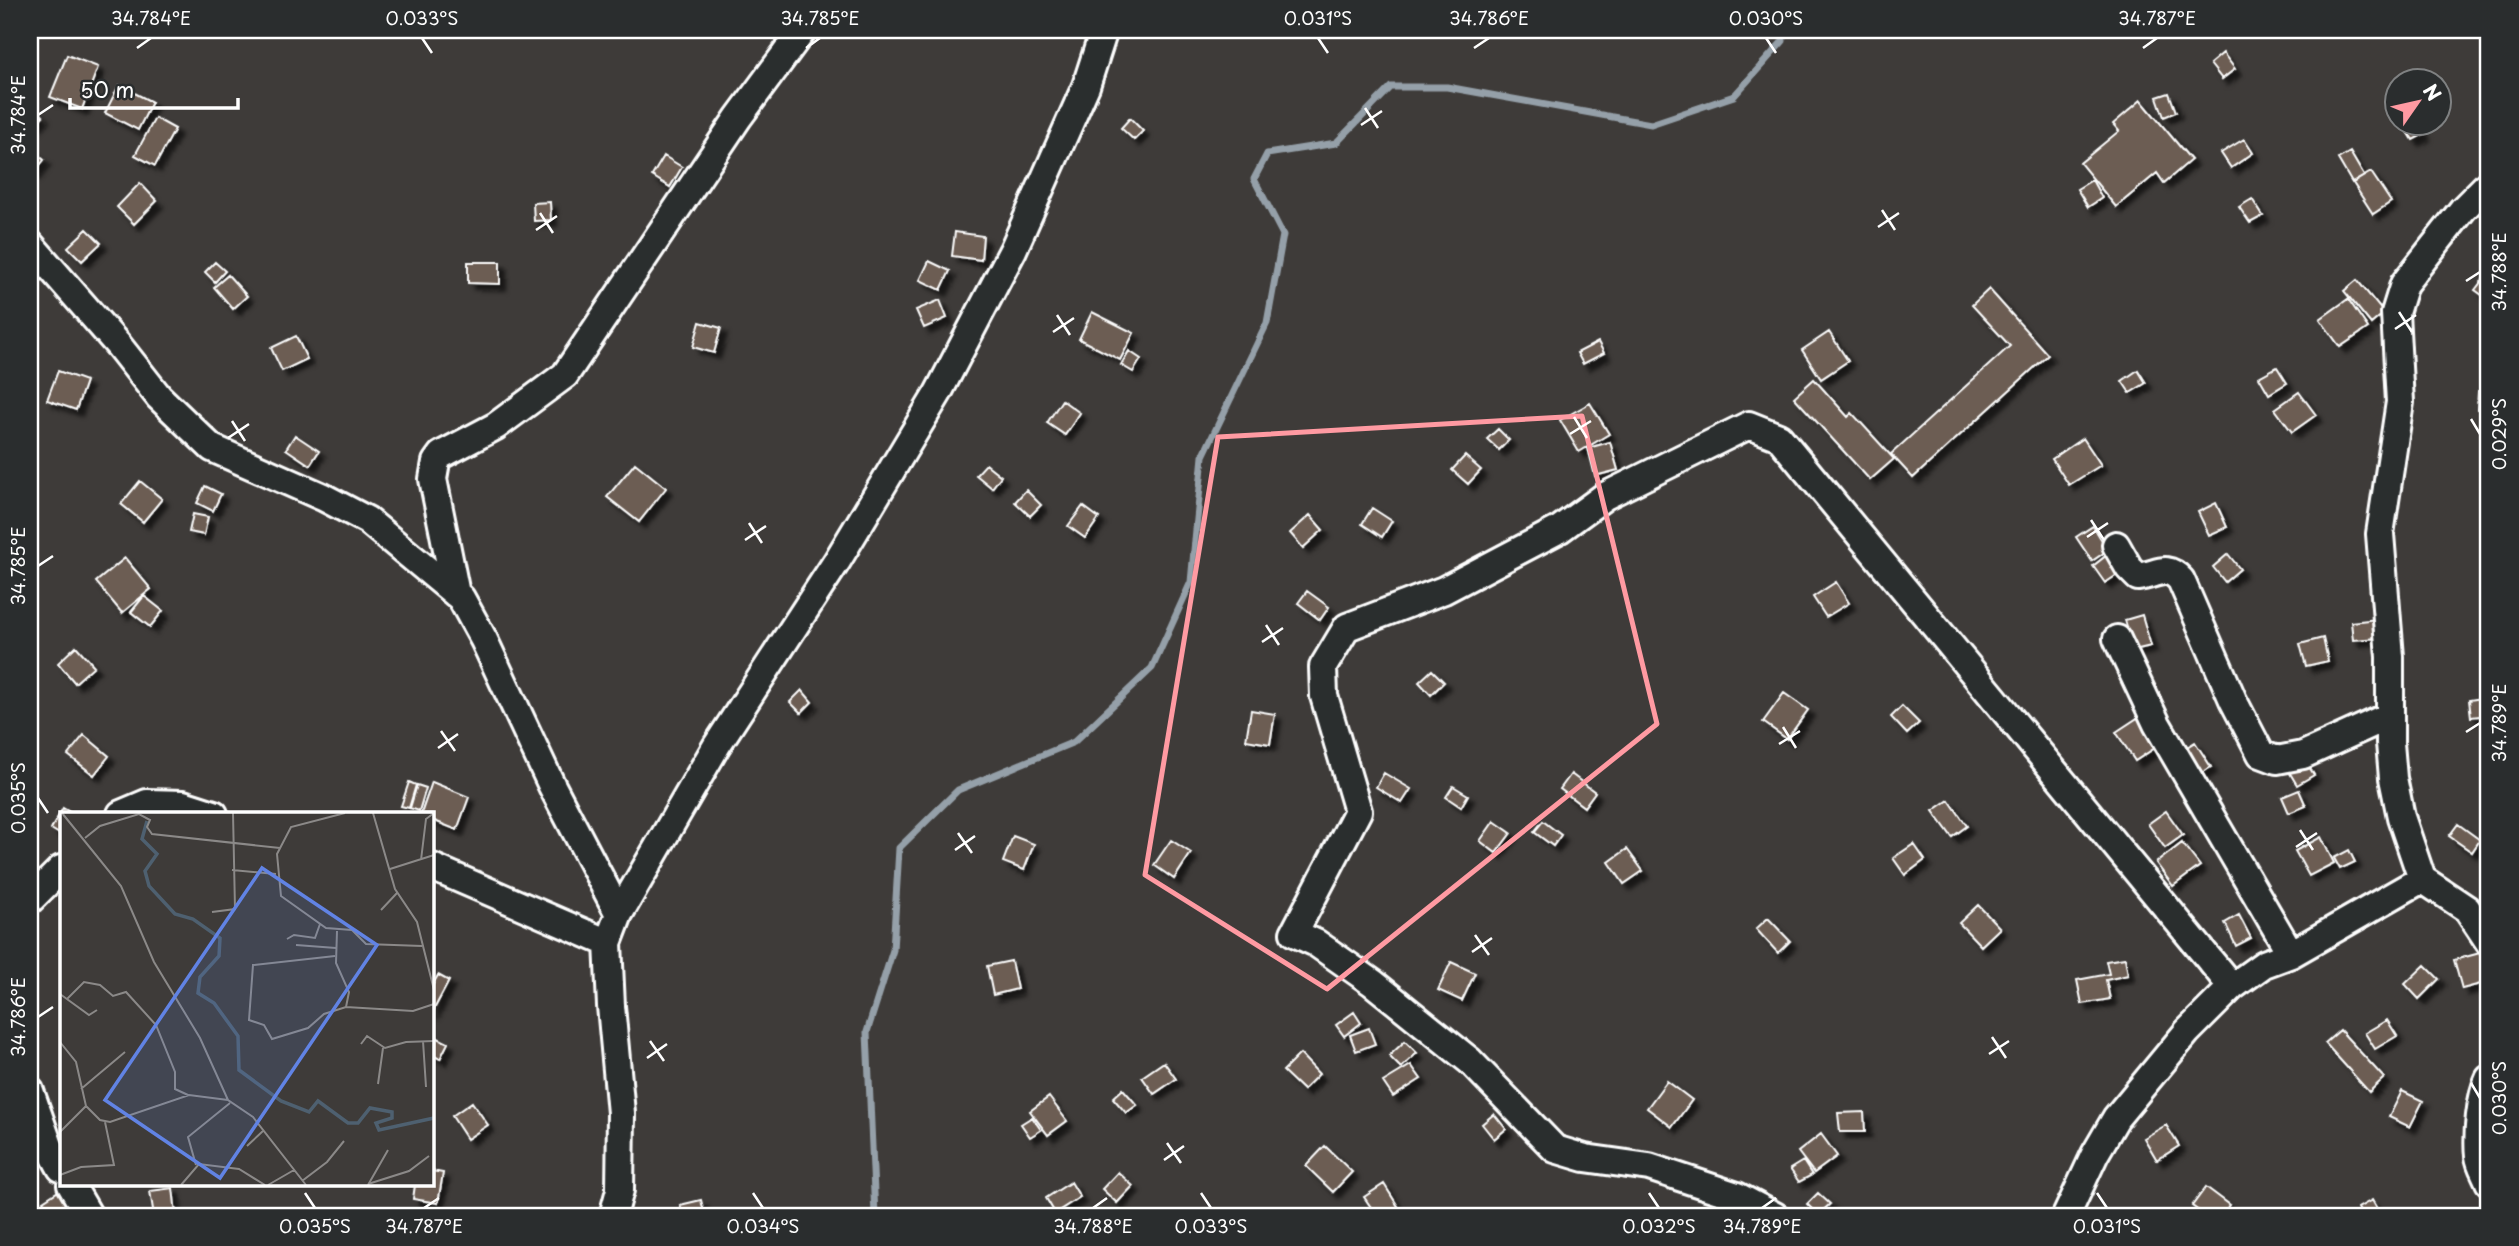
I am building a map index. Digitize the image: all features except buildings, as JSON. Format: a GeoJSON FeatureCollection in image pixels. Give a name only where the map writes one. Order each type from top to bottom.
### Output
{"type":"FeatureCollection","features":[{"type":"Feature","properties":{"kind":"street"},"geometry":{"type":"LineString","coordinates":[[456,594],[433,479],[436,462],[448,450],[496,426],[565,375],[738,118],[803,30]]}},
{"type":"Feature","properties":{"kind":"street"},"geometry":{"type":"LineString","coordinates":[[613,1216],[620,1190],[621,1113],[608,943],[619,914],[717,745],[837,561],[938,393],[1013,250],[1086,86],[1104,30]]}},
{"type":"Feature","properties":{"kind":"street"},"geometry":{"type":"LineString","coordinates":[[2489,183],[2463,209],[2404,284],[2395,313],[2400,402],[2381,534],[2390,657],[2389,716],[2395,791],[2401,817],[2422,879],[2467,909],[2489,942]]}},
{"type":"Feature","properties":{"kind":"street"},"geometry":{"type":"LineString","coordinates":[[30,244],[119,346],[159,397],[212,448],[323,497],[367,520],[461,598],[484,640],[552,786],[619,914]]}},
{"type":"Feature","properties":{"kind":"street"},"geometry":{"type":"LineString","coordinates":[[1775,1216],[1737,1196],[1648,1167],[1585,1158],[1555,1149],[1470,1061],[1373,983],[1316,943],[1293,933],[1358,811],[1324,696],[1323,667],[1347,627],[1444,590],[1560,529],[1605,496],[1749,425],[1779,437],[2232,987]]}},
{"type":"Feature","properties":{"kind":"street"},"geometry":{"type":"LineString","coordinates":[[2116,545],[2129,568],[2138,577],[2163,570],[2174,572],[2181,580],[2233,700],[2261,754],[2277,760],[2295,757],[2389,716]]}},
{"type":"Feature","properties":{"kind":"street"},"geometry":{"type":"LineString","coordinates":[[2117,639],[2157,724],[2291,954]]}},
{"type":"Feature","properties":{"kind":"street"},"geometry":{"type":"LineString","coordinates":[[126,812],[147,803],[183,804],[208,812]]}},
{"type":"Feature","properties":{"kind":"street"},"geometry":{"type":"LineString","coordinates":[[434,868],[608,943]]}},
{"type":"Feature","properties":{"kind":"street"},"geometry":{"type":"LineString","coordinates":[[30,900],[60,870]]}},
{"type":"Feature","properties":{"kind":"street"},"geometry":{"type":"LineString","coordinates":[[2066,1216],[2095,1154],[2116,1118],[2187,1032],[2232,987],[2264,964],[2291,954],[2422,879]]}},
{"type":"Feature","properties":{"kind":"street"},"geometry":{"type":"LineString","coordinates":[[2489,1079],[2479,1129],[2479,1159],[2489,1182]]}},
{"type":"Feature","properties":{"kind":"street"},"geometry":{"type":"LineString","coordinates":[[30,1091],[49,1146],[60,1166]]}},
{"type":"Feature","properties":{"kind":"street"},"geometry":{"type":"LineString","coordinates":[[72,1186],[89,1216]]}},
{"type":"Feature","properties":{"kind":"highlighted area"},"geometry":{"type":"Polygon","coordinates":[[[1582,416],[1657,724],[1327,989],[1145,875],[1218,437],[1582,416]]]}},
{"type":"Feature","properties":{"kind":"waterway"},"geometry":{"type":"LineString","coordinates":[[875,1216],[867,1032],[893,950],[899,848],[958,790],[1074,742],[1152,668],[1191,582],[1203,456],[1267,323],[1283,235],[1254,179],[1267,154],[1336,143],[1391,87],[1447,87],[1651,124],[1734,96],[1783,41],[1782,30]]}}]}
